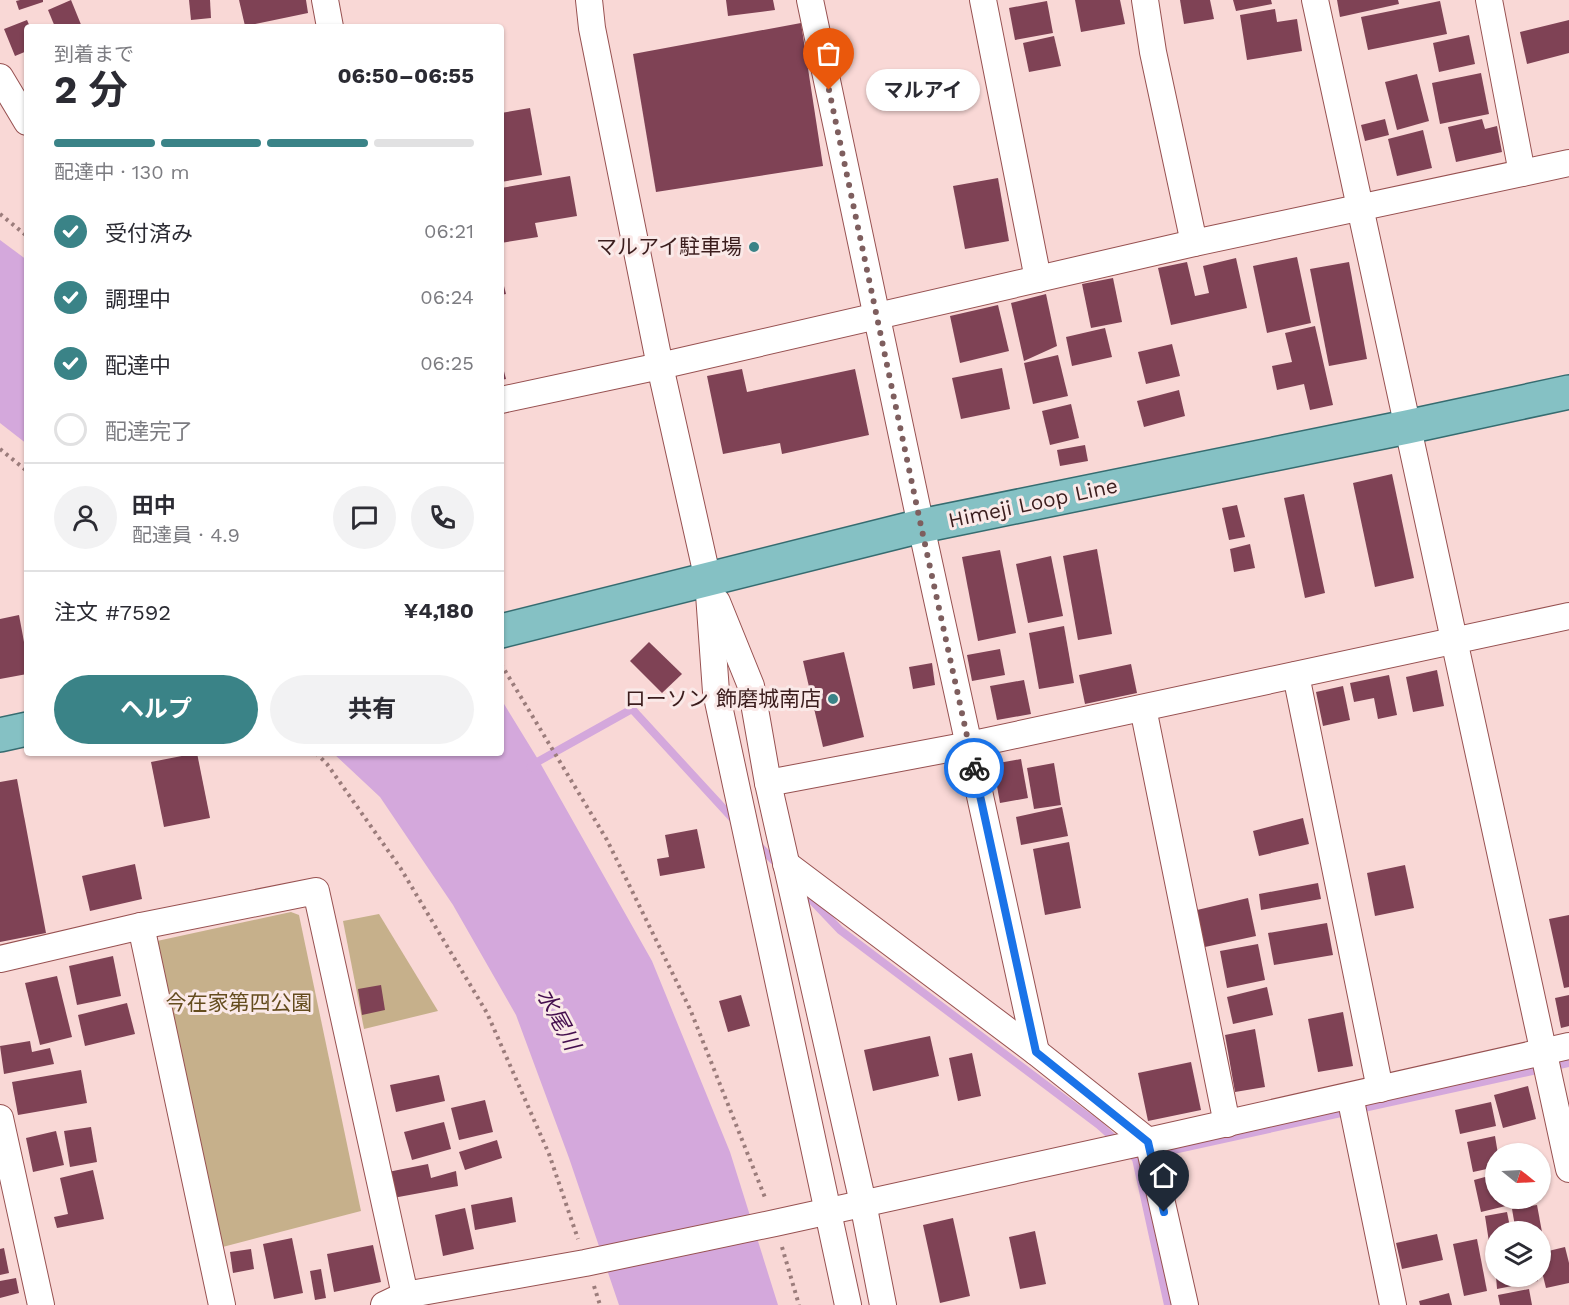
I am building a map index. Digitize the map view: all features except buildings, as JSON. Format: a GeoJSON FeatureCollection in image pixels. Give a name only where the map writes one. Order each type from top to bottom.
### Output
{"type":"FeatureCollection","features":[{"type":"Feature","properties":{"kind":"main road","name":"Himeji Loop Line"},"geometry":{"type":"LineString","coordinates":[[504,630],[921,526],[1569,392]]}},
{"type":"Feature","properties":{"kind":"main road"},"geometry":{"type":"LineString","coordinates":[[0,735],[24,730]]}},
{"type":"Feature","properties":{"kind":"street"},"geometry":{"type":"LineString","coordinates":[[324,0],[329,24]]}},
{"type":"Feature","properties":{"kind":"street"},"geometry":{"type":"LineString","coordinates":[[589,0],[660,366],[708,580],[716,692],[848,1305]]}},
{"type":"Feature","properties":{"kind":"street"},"geometry":{"type":"LineString","coordinates":[[810,0],[921,526],[1036,1052]]}},
{"type":"Feature","properties":{"kind":"street"},"geometry":{"type":"LineString","coordinates":[[983,0],[1038,279]]}},
{"type":"Feature","properties":{"kind":"street"},"geometry":{"type":"LineString","coordinates":[[1145,0],[1153,51],[1194,243]]}},
{"type":"Feature","properties":{"kind":"street"},"geometry":{"type":"LineString","coordinates":[[1315,0],[1569,1169]]}},
{"type":"Feature","properties":{"kind":"street"},"geometry":{"type":"LineString","coordinates":[[1489,0],[1522,173]]}},
{"type":"Feature","properties":{"kind":"street"},"geometry":{"type":"LineString","coordinates":[[0,77],[24,117]]}},
{"type":"Feature","properties":{"kind":"street"},"geometry":{"type":"LineString","coordinates":[[504,399],[660,366],[1194,243],[1569,163]]}},
{"type":"Feature","properties":{"kind":"street"},"geometry":{"type":"LineString","coordinates":[[708,580],[751,686],[768,783],[863,1203],[883,1305]]}},
{"type":"Feature","properties":{"kind":"street"},"geometry":{"type":"LineString","coordinates":[[768,783],[969,745],[1569,616]]}},
{"type":"Feature","properties":{"kind":"street"},"geometry":{"type":"LineString","coordinates":[[1296,675],[1380,1089]]}},
{"type":"Feature","properties":{"kind":"street"},"geometry":{"type":"LineString","coordinates":[[1143,708],[1227,1124]]}},
{"type":"Feature","properties":{"kind":"street"},"geometry":{"type":"LineString","coordinates":[[786,864],[1036,1052],[1148,1142],[1185,1305]]}},
{"type":"Feature","properties":{"kind":"street"},"geometry":{"type":"LineString","coordinates":[[0,959],[141,926],[316,891],[394,1300],[775,1223],[1148,1142],[1569,1046]]}},
{"type":"Feature","properties":{"kind":"street"},"geometry":{"type":"LineString","coordinates":[[141,926],[222,1305]]}},
{"type":"Feature","properties":{"kind":"street"},"geometry":{"type":"LineString","coordinates":[[1350,1096],[1393,1305]]}},
{"type":"Feature","properties":{"kind":"street"},"geometry":{"type":"LineString","coordinates":[[0,1118],[41,1305]]}},
{"type":"Feature","properties":{"kind":"path"},"geometry":{"type":"LineString","coordinates":[[0,214],[24,234]]}},
{"type":"Feature","properties":{"kind":"path"},"geometry":{"type":"LineString","coordinates":[[0,449],[24,469]]}},
{"type":"Feature","properties":{"kind":"path"},"geometry":{"type":"LineString","coordinates":[[504,669],[607,840],[690,1009],[775,1223],[799,1305]]}},
{"type":"Feature","properties":{"kind":"path"},"geometry":{"type":"LineString","coordinates":[[319,756],[401,869],[487,1013],[549,1154],[571,1214],[585,1263]]}},
{"type":"Feature","properties":{"kind":"green space","name":"今在家第四公園"},"geometry":{"type":"Polygon","coordinates":[[[291,912],[299,915],[361,1211],[215,1249],[157,941],[291,912]]]}},
{"type":"Feature","properties":{"kind":"green space","name":"今在家第四公園"},"geometry":{"type":"Polygon","coordinates":[[[379,914],[438,1011],[364,1029],[343,921],[379,914]]]}},
{"type":"Feature","properties":{"kind":"water"},"geometry":{"type":"Polygon","coordinates":[[[0,240],[24,258],[24,442],[0,423],[0,240]]]}},
{"type":"Feature","properties":{"kind":"water","name":"水尾川"},"geometry":{"type":"Polygon","coordinates":[[[504,704],[539,761],[652,961],[730,1152],[778,1305],[619,1305],[569,1158],[516,1015],[453,905],[380,797],[336,756],[504,756],[504,704]]]}},
{"type":"Feature","properties":{"kind":"waterway"},"geometry":{"type":"LineString","coordinates":[[531,767],[632,709],[734,820]]}},
{"type":"Feature","properties":{"kind":"waterway"},"geometry":{"type":"LineString","coordinates":[[757,844],[778,865]]}},
{"type":"Feature","properties":{"kind":"waterway"},"geometry":{"type":"LineString","coordinates":[[801,889],[840,930],[1099,1125],[1119,1143]]}},
{"type":"Feature","properties":{"kind":"waterway"},"geometry":{"type":"LineString","coordinates":[[1155,1154],[1569,1063]]}},
{"type":"Feature","properties":{"kind":"waterway"},"geometry":{"type":"LineString","coordinates":[[1128,1151],[1136,1159],[1168,1305]]}},
{"type":"Feature","properties":{"kind":"way so far"},"geometry":{"type":"LineString","coordinates":[[829,90],[974,768]]}},
{"type":"Feature","properties":{"kind":"place","name":"マルアイ"},"geometry":{"type":"Point","coordinates":[829,90]}},
{"type":"Feature","properties":{"kind":"place","name":"マルアイ駐車場"},"geometry":{"type":"Point","coordinates":[754,247]}},
{"type":"Feature","properties":{"kind":"place","name":"ローソン 飾磨城南店"},"geometry":{"type":"Point","coordinates":[833,699]}},
{"type":"Feature","properties":{"kind":"route"},"geometry":{"type":"LineString","coordinates":[[974,768],[1036,1052],[1148,1142],[1164,1212]]}}]}
